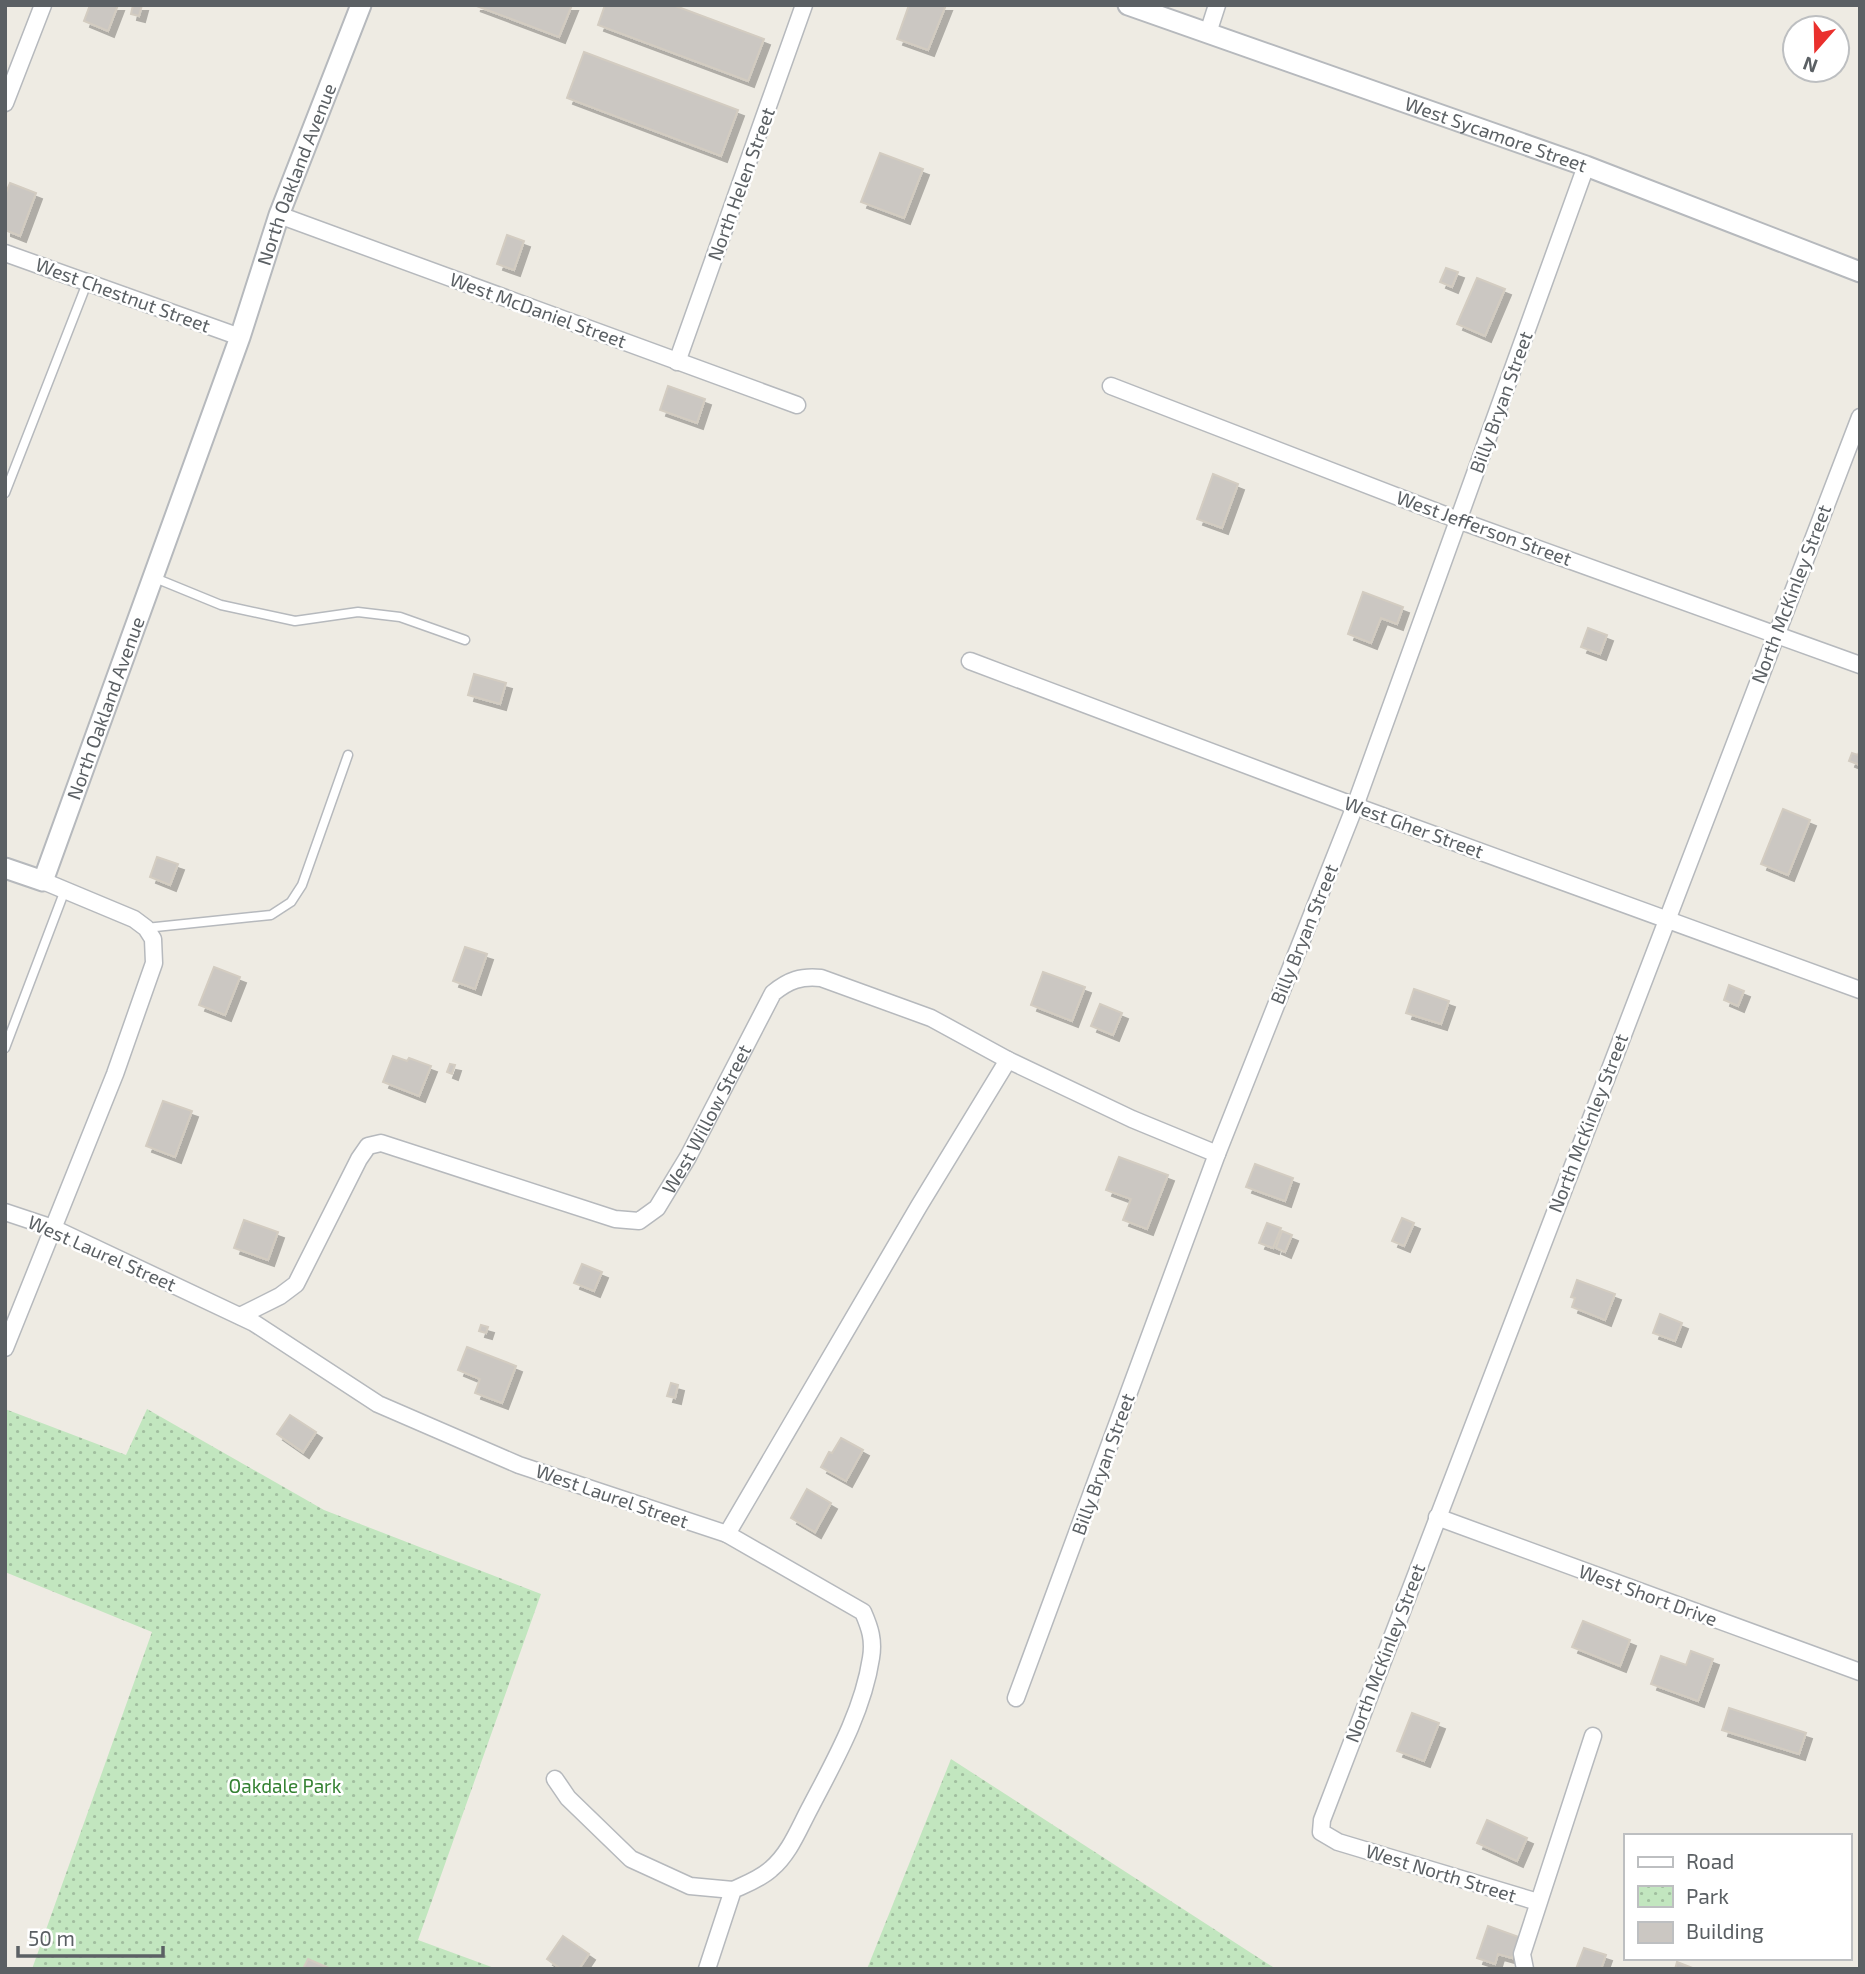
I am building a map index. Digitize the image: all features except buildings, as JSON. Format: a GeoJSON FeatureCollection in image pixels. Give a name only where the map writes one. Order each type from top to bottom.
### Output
{"type":"FeatureCollection","features":[{"type":"Feature","properties":{"kind":"street"},"geometry":{"type":"LineString","coordinates":[[5,103],[43,5]]}},
{"type":"Feature","properties":{"kind":"street","name":"North Oakland Avenue"},"geometry":{"type":"LineString","coordinates":[[43,881],[240,337],[279,215],[361,5]]}},
{"type":"Feature","properties":{"kind":"street","name":"North Helen Street"},"geometry":{"type":"LineString","coordinates":[[677,362],[804,5]]}},
{"type":"Feature","properties":{"kind":"street","name":"West Sycamore Street"},"geometry":{"type":"LineString","coordinates":[[1128,5],[1586,166],[1860,272]]}},
{"type":"Feature","properties":{"kind":"street"},"geometry":{"type":"LineString","coordinates":[[1208,33],[1217,5]]}},
{"type":"Feature","properties":{"kind":"street","name":"Billy Bryan Street"},"geometry":{"type":"LineString","coordinates":[[1016,1698],[1217,1154],[1355,806],[1586,166]]}},
{"type":"Feature","properties":{"kind":"street","name":"West McDaniel Street"},"geometry":{"type":"LineString","coordinates":[[279,215],[797,405]]}},
{"type":"Feature","properties":{"kind":"street","name":"West Chestnut Street"},"geometry":{"type":"LineString","coordinates":[[5,253],[240,337]]}},
{"type":"Feature","properties":{"kind":"street","name":"West Jefferson Street"},"geometry":{"type":"LineString","coordinates":[[1111,386],[1458,520],[1860,665]]}},
{"type":"Feature","properties":{"kind":"street","name":"North McKinley Street"},"geometry":{"type":"LineString","coordinates":[[1321,1832],[1326,1805],[1860,416]]}},
{"type":"Feature","properties":{"kind":"street","name":"West Gher Street"},"geometry":{"type":"LineString","coordinates":[[970,661],[1355,806],[1860,990]]}},
{"type":"Feature","properties":{"kind":"street"},"geometry":{"type":"LineString","coordinates":[[5,868],[134,919],[146,928],[153,939],[154,963],[115,1074],[5,1348]]}},
{"type":"Feature","properties":{"kind":"street","name":"West Willow Street"},"geometry":{"type":"LineString","coordinates":[[240,1316],[281,1296],[296,1283],[368,1146],[381,1143],[615,1219],[639,1221],[657,1208],[688,1157],[773,993],[789,981],[807,976],[821,978],[932,1018],[1008,1060],[1138,1122],[1217,1154]]}},
{"type":"Feature","properties":{"kind":"street"},"geometry":{"type":"LineString","coordinates":[[727,1534],[919,1206],[1008,1060]]}},
{"type":"Feature","properties":{"kind":"street","name":"West Laurel Street"},"geometry":{"type":"LineString","coordinates":[[5,1212],[53,1228],[254,1322],[378,1404],[519,1465],[727,1534],[863,1612],[872,1634],[871,1658],[858,1709],[827,1776],[788,1850],[771,1869],[757,1879],[733,1889]]}},
{"type":"Feature","properties":{"kind":"street","name":"West Short Drive"},"geometry":{"type":"LineString","coordinates":[[1437,1517],[1860,1672]]}},
{"type":"Feature","properties":{"kind":"street"},"geometry":{"type":"LineString","coordinates":[[1538,1902],[1593,1736]]}},
{"type":"Feature","properties":{"kind":"street"},"geometry":{"type":"LineString","coordinates":[[555,1779],[568,1798],[631,1859],[690,1886],[733,1889],[707,1969]]}},
{"type":"Feature","properties":{"kind":"street","name":"West North Street"},"geometry":{"type":"LineString","coordinates":[[1321,1832],[1339,1842],[1538,1902],[1522,1954],[1525,1969]]}},
{"type":"Feature","properties":{"kind":"lane"},"geometry":{"type":"LineString","coordinates":[[5,494],[87,283]]}},
{"type":"Feature","properties":{"kind":"lane"},"geometry":{"type":"LineString","coordinates":[[154,578],[221,605],[295,621],[358,612],[400,617],[465,640]]}},
{"type":"Feature","properties":{"kind":"lane"},"geometry":{"type":"LineString","coordinates":[[146,928],[271,915],[291,902],[302,885],[348,755]]}},
{"type":"Feature","properties":{"kind":"lane"},"geometry":{"type":"LineString","coordinates":[[5,1048],[65,890]]}},
{"type":"Feature","properties":{"kind":"green space","name":"Oakdale Park"},"geometry":{"type":"Polygon","coordinates":[[[5,1409],[126,1455],[147,1409],[324,1510],[541,1594],[418,1940],[497,1969],[32,1969],[152,1632],[5,1572],[5,1409]]]}},
{"type":"Feature","properties":{"kind":"green space"},"geometry":{"type":"Polygon","coordinates":[[[951,1759],[1276,1969],[867,1969],[951,1759]]]}}]}
